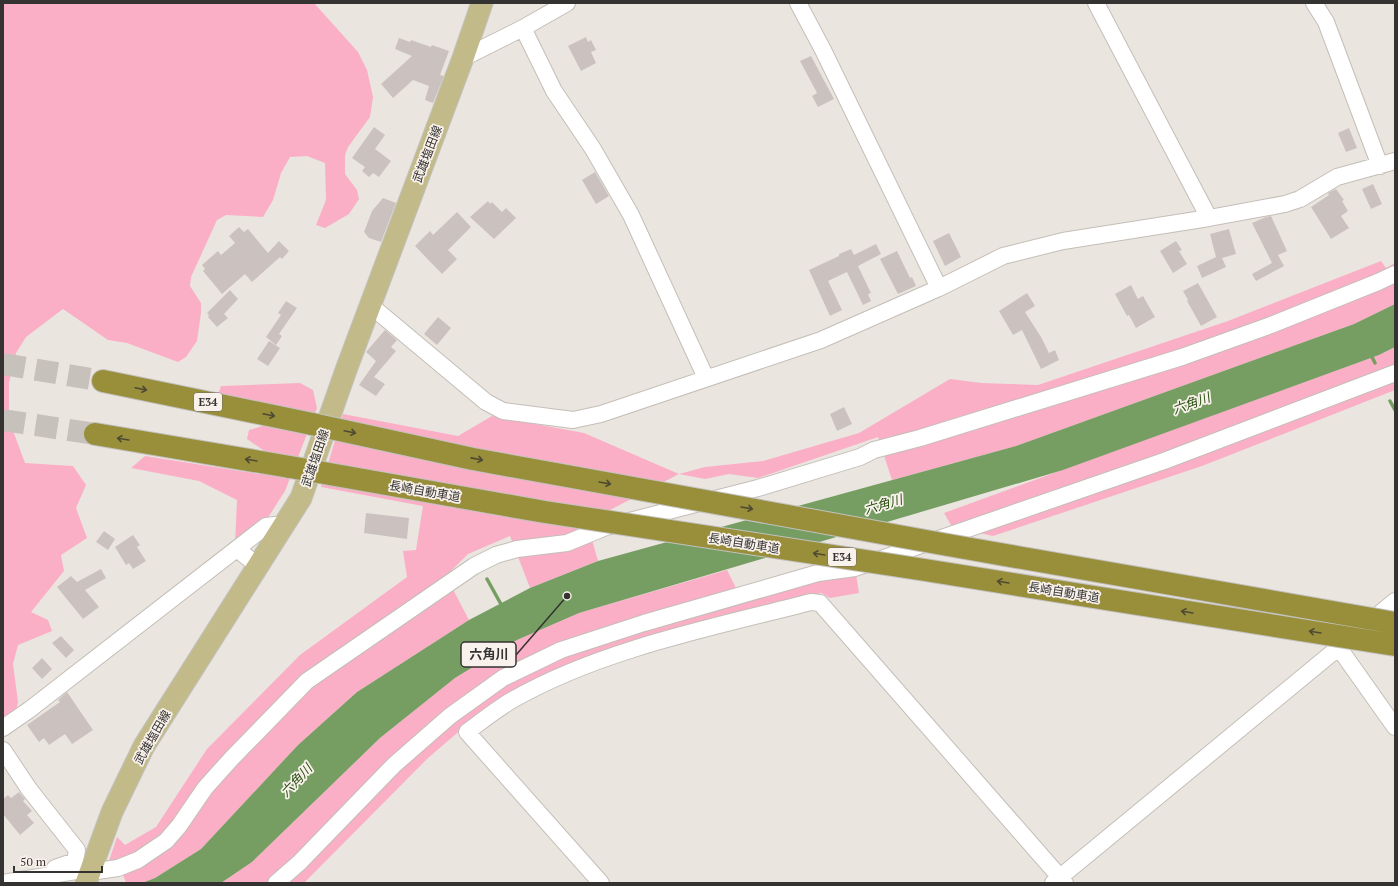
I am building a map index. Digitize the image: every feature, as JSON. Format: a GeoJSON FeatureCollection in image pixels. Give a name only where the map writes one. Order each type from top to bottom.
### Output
{"type":"FeatureCollection","features":[{"type":"Feature","properties":{"kind":"highway","name":"E34"},"geometry":{"type":"LineString","coordinates":[[103,381],[481,460],[970,549],[1395,623]]}},
{"type":"Feature","properties":{"kind":"highway","name":"長崎自動車道"},"geometry":{"type":"LineString","coordinates":[[95,434],[545,512],[932,571],[1395,645]]}},
{"type":"Feature","properties":{"kind":"main road","name":"武雄塩田線"},"geometry":{"type":"LineString","coordinates":[[88,878],[112,812],[144,746],[301,498],[482,3]]}},
{"type":"Feature","properties":{"kind":"street"},"geometry":{"type":"LineString","coordinates":[[463,58],[523,28],[567,3]]}},
{"type":"Feature","properties":{"kind":"street"},"geometry":{"type":"LineString","coordinates":[[798,3],[823,50],[939,288]]}},
{"type":"Feature","properties":{"kind":"street"},"geometry":{"type":"LineString","coordinates":[[1096,3],[1209,218]]}},
{"type":"Feature","properties":{"kind":"street"},"geometry":{"type":"LineString","coordinates":[[370,306],[486,402],[503,411],[573,420],[601,414],[821,340],[939,288],[1003,256],[1063,241],[1209,218],[1285,204],[1300,199],[1337,177],[1388,163],[1326,22],[1314,3]]}},
{"type":"Feature","properties":{"kind":"street"},"geometry":{"type":"LineString","coordinates":[[523,28],[554,91],[593,149],[631,215],[706,378]]}},
{"type":"Feature","properties":{"kind":"street"},"geometry":{"type":"LineString","coordinates":[[3,883],[76,871],[88,878],[138,860],[166,841],[179,826],[205,788],[227,763],[307,681],[474,566],[496,555],[517,549],[567,543],[606,527],[758,488],[860,457],[874,450],[920,438],[1182,357],[1271,326],[1395,274]]}},
{"type":"Feature","properties":{"kind":"street"},"geometry":{"type":"LineString","coordinates":[[276,883],[299,863],[394,765],[450,716],[503,678],[561,650],[644,623],[811,575],[855,568],[1164,461],[1395,374]]}},
{"type":"Feature","properties":{"kind":"street"},"geometry":{"type":"LineString","coordinates":[[3,728],[48,696],[266,526],[285,524]]}},
{"type":"Feature","properties":{"kind":"street"},"geometry":{"type":"LineString","coordinates":[[237,549],[258,566]]}},
{"type":"Feature","properties":{"kind":"street"},"geometry":{"type":"LineString","coordinates":[[601,883],[467,732],[514,699],[571,672],[646,645],[811,602],[820,603],[1059,881],[1395,601]]}},
{"type":"Feature","properties":{"kind":"street"},"geometry":{"type":"LineString","coordinates":[[1339,648],[1395,727]]}},
{"type":"Feature","properties":{"kind":"street"},"geometry":{"type":"LineString","coordinates":[[3,750],[29,789],[78,850],[75,861],[48,870],[41,877]]}},
{"type":"Feature","properties":{"kind":"shaded area"},"geometry":{"type":"Polygon","coordinates":[[[3,3],[314,3],[358,52],[367,70],[373,97],[370,117],[348,147],[345,155],[345,174],[357,190],[359,199],[349,214],[325,228],[316,225],[326,200],[325,163],[307,156],[290,157],[281,173],[273,200],[263,217],[226,215],[217,220],[191,277],[190,286],[201,303],[201,313],[197,341],[186,357],[178,362],[127,343],[108,340],[63,309],[26,337],[16,353],[9,383],[9,420],[25,463],[73,466],[86,485],[76,508],[87,538],[61,555],[64,571],[31,612],[48,620],[52,631],[18,645],[13,664],[18,702],[16,711],[3,727],[3,3]]]}},
{"type":"Feature","properties":{"kind":"shaded area"},"geometry":{"type":"Polygon","coordinates":[[[1381,261],[1386,268],[1395,263],[1395,304],[1354,324],[1016,446],[892,480],[878,437],[758,478],[729,474],[705,479],[679,474],[705,467],[763,461],[859,433],[950,379],[981,383],[1038,385],[1228,321],[1381,261]]]}},
{"type":"Feature","properties":{"kind":"shaded area"},"geometry":{"type":"Polygon","coordinates":[[[1395,347],[1395,390],[1202,466],[993,536],[952,527],[944,513],[1379,355],[1395,347]]]}},
{"type":"Feature","properties":{"kind":"shaded area"},"geometry":{"type":"Polygon","coordinates":[[[300,383],[313,390],[317,408],[285,491],[267,519],[235,544],[237,500],[199,481],[131,468],[145,456],[259,474],[269,467],[269,454],[247,439],[249,430],[284,420],[218,395],[221,386],[300,383]]]}},
{"type":"Feature","properties":{"kind":"shaded area"},"geometry":{"type":"Polygon","coordinates":[[[343,414],[458,436],[492,416],[584,433],[679,474],[587,522],[598,561],[530,588],[510,536],[468,554],[446,576],[469,620],[357,692],[298,745],[201,849],[155,878],[142,883],[126,883],[119,863],[108,864],[117,837],[125,845],[156,827],[207,749],[300,655],[407,577],[403,551],[416,550],[423,506],[321,487],[343,414]]]}},
{"type":"Feature","properties":{"kind":"shaded area"},"geometry":{"type":"Polygon","coordinates":[[[727,570],[742,600],[819,576],[856,574],[859,593],[830,598],[821,593],[644,640],[484,710],[428,758],[304,883],[221,883],[252,862],[380,738],[455,678],[517,640],[579,613],[727,570]]]}},
{"type":"Feature","properties":{"kind":"water"},"geometry":{"type":"Polygon","coordinates":[[[1395,304],[1395,347],[1379,355],[1063,470],[579,613],[517,640],[455,678],[380,738],[252,862],[221,883],[142,883],[155,878],[201,849],[298,745],[357,692],[469,620],[530,588],[598,561],[1016,446],[1354,324],[1395,304]]]}},
{"type":"Feature","properties":{"kind":"building"},"geometry":{"type":"Polygon","coordinates":[[[586,37],[588,42],[591,40],[596,50],[591,52],[596,63],[581,71],[568,46],[586,37]]]}},
{"type":"Feature","properties":{"kind":"building"},"geometry":{"type":"Polygon","coordinates":[[[399,38],[410,42],[411,40],[431,47],[432,45],[449,51],[440,75],[444,76],[433,103],[425,100],[429,86],[413,80],[393,98],[381,84],[412,56],[395,49],[399,38]]]}},
{"type":"Feature","properties":{"kind":"building"},"geometry":{"type":"Polygon","coordinates":[[[811,56],[834,99],[818,107],[812,96],[817,93],[800,61],[811,56]]]}},
{"type":"Feature","properties":{"kind":"building"},"geometry":{"type":"Polygon","coordinates":[[[374,127],[385,135],[375,149],[391,161],[379,177],[373,173],[369,177],[362,171],[365,167],[352,158],[374,127]]]}},
{"type":"Feature","properties":{"kind":"building"},"geometry":{"type":"Polygon","coordinates":[[[1349,128],[1357,148],[1346,152],[1338,133],[1349,128]]]}},
{"type":"Feature","properties":{"kind":"building"},"geometry":{"type":"Polygon","coordinates":[[[595,172],[609,196],[596,204],[582,180],[595,172]]]}},
{"type":"Feature","properties":{"kind":"building"},"geometry":{"type":"Polygon","coordinates":[[[1373,184],[1382,204],[1371,209],[1362,189],[1373,184]]]}},
{"type":"Feature","properties":{"kind":"building"},"geometry":{"type":"Polygon","coordinates":[[[1336,189],[1344,200],[1342,201],[1348,211],[1341,216],[1349,228],[1331,239],[1311,207],[1329,195],[1328,193],[1336,189]]]}},
{"type":"Feature","properties":{"kind":"building"},"geometry":{"type":"Polygon","coordinates":[[[383,198],[396,203],[381,242],[369,238],[364,232],[372,211],[383,198]]]}},
{"type":"Feature","properties":{"kind":"building"},"geometry":{"type":"Polygon","coordinates":[[[488,201],[490,204],[492,202],[502,212],[506,208],[516,218],[494,239],[470,217],[488,201]]]}},
{"type":"Feature","properties":{"kind":"building"},"geometry":{"type":"Polygon","coordinates":[[[457,212],[471,227],[448,250],[457,259],[442,274],[415,246],[430,231],[433,235],[457,212]]]}},
{"type":"Feature","properties":{"kind":"building"},"geometry":{"type":"Polygon","coordinates":[[[1271,216],[1287,251],[1278,255],[1284,266],[1256,281],[1252,274],[1272,263],[1252,223],[1271,216]]]}},
{"type":"Feature","properties":{"kind":"building"},"geometry":{"type":"Polygon","coordinates":[[[239,227],[244,232],[248,229],[268,253],[279,241],[289,251],[282,259],[280,257],[252,282],[245,274],[222,294],[203,271],[205,269],[202,265],[218,251],[221,255],[235,243],[229,236],[239,227]]]}},
{"type":"Feature","properties":{"kind":"building"},"geometry":{"type":"Polygon","coordinates":[[[1229,229],[1236,254],[1222,258],[1226,267],[1202,278],[1197,266],[1216,257],[1210,234],[1229,229]]]}},
{"type":"Feature","properties":{"kind":"building"},"geometry":{"type":"Polygon","coordinates":[[[949,233],[961,257],[945,266],[933,241],[949,233]]]}},
{"type":"Feature","properties":{"kind":"building"},"geometry":{"type":"Polygon","coordinates":[[[1176,241],[1182,250],[1179,251],[1187,264],[1173,273],[1160,251],[1176,241]]]}},
{"type":"Feature","properties":{"kind":"building"},"geometry":{"type":"Polygon","coordinates":[[[876,244],[881,254],[858,266],[871,293],[868,294],[871,301],[863,305],[847,272],[828,281],[842,310],[830,316],[809,270],[851,249],[854,255],[876,244]]]}},
{"type":"Feature","properties":{"kind":"building"},"geometry":{"type":"Polygon","coordinates":[[[897,251],[910,278],[912,277],[916,286],[898,294],[880,259],[897,251]]]}},
{"type":"Feature","properties":{"kind":"building"},"geometry":{"type":"Polygon","coordinates":[[[1198,283],[1217,317],[1201,326],[1183,291],[1198,283]]]}},
{"type":"Feature","properties":{"kind":"building"},"geometry":{"type":"Polygon","coordinates":[[[1131,285],[1138,299],[1143,296],[1155,317],[1136,328],[1129,315],[1127,316],[1115,294],[1131,285]]]}},
{"type":"Feature","properties":{"kind":"building"},"geometry":{"type":"Polygon","coordinates":[[[230,290],[238,299],[224,314],[228,318],[217,327],[208,317],[209,315],[207,313],[230,290]]]}},
{"type":"Feature","properties":{"kind":"building"},"geometry":{"type":"Polygon","coordinates":[[[1027,293],[1035,306],[1025,312],[1049,353],[1055,350],[1059,360],[1041,369],[1022,330],[1013,335],[999,311],[1027,293]]]}},
{"type":"Feature","properties":{"kind":"building"},"geometry":{"type":"Polygon","coordinates":[[[286,301],[297,308],[279,334],[282,336],[276,345],[266,337],[281,315],[278,313],[286,301]]]}},
{"type":"Feature","properties":{"kind":"building"},"geometry":{"type":"Polygon","coordinates":[[[438,317],[451,328],[437,345],[424,334],[438,317]]]}},
{"type":"Feature","properties":{"kind":"building"},"geometry":{"type":"Polygon","coordinates":[[[385,330],[397,340],[391,347],[396,351],[374,377],[385,384],[376,396],[359,385],[376,361],[366,352],[385,330]]]}},
{"type":"Feature","properties":{"kind":"building"},"geometry":{"type":"Polygon","coordinates":[[[269,341],[280,348],[268,366],[257,359],[269,341]]]}},
{"type":"Feature","properties":{"kind":"building"},"geometry":{"type":"Polygon","coordinates":[[[844,407],[852,424],[837,431],[830,414],[844,407]]]}},
{"type":"Feature","properties":{"kind":"building"},"geometry":{"type":"Polygon","coordinates":[[[366,513],[409,518],[407,539],[364,533],[366,513]]]}},
{"type":"Feature","properties":{"kind":"building"},"geometry":{"type":"Polygon","coordinates":[[[104,531],[115,539],[108,550],[96,542],[104,531]]]}},
{"type":"Feature","properties":{"kind":"building"},"geometry":{"type":"Polygon","coordinates":[[[133,535],[140,545],[137,547],[146,561],[133,569],[129,563],[126,565],[115,547],[133,535]]]}},
{"type":"Feature","properties":{"kind":"building"},"geometry":{"type":"Polygon","coordinates":[[[101,569],[106,578],[85,590],[99,607],[83,619],[57,587],[71,576],[77,582],[101,569]]]}},
{"type":"Feature","properties":{"kind":"building"},"geometry":{"type":"Polygon","coordinates":[[[61,636],[74,650],[66,658],[52,643],[61,636]]]}},
{"type":"Feature","properties":{"kind":"building"},"geometry":{"type":"Polygon","coordinates":[[[42,658],[52,669],[42,679],[32,668],[42,658]]]}},
{"type":"Feature","properties":{"kind":"building"},"geometry":{"type":"Polygon","coordinates":[[[67,692],[93,730],[72,744],[65,734],[49,745],[44,738],[39,742],[27,725],[60,702],[58,700],[67,692]]]}},
{"type":"Feature","properties":{"kind":"building"},"geometry":{"type":"Polygon","coordinates":[[[19,792],[25,799],[23,801],[32,811],[27,815],[34,823],[20,835],[3,814],[3,799],[8,795],[11,798],[19,792]]]}},
{"type":"Feature","properties":{"kind":"waterway"},"geometry":{"type":"LineString","coordinates":[[1371,355],[1375,363]]}},
{"type":"Feature","properties":{"kind":"waterway"},"geometry":{"type":"LineString","coordinates":[[1390,401],[1395,410]]}},
{"type":"Feature","properties":{"kind":"waterway"},"geometry":{"type":"LineString","coordinates":[[487,579],[502,606]]}},
{"type":"Feature","properties":{"kind":"tunnel"},"geometry":{"type":"LineString","coordinates":[[3,364],[103,381]]}},
{"type":"Feature","properties":{"kind":"tunnel"},"geometry":{"type":"LineString","coordinates":[[3,420],[95,434]]}},
{"type":"Feature","properties":{"kind":"place","name":"六角川"},"geometry":{"type":"Point","coordinates":[567,596]}}]}
